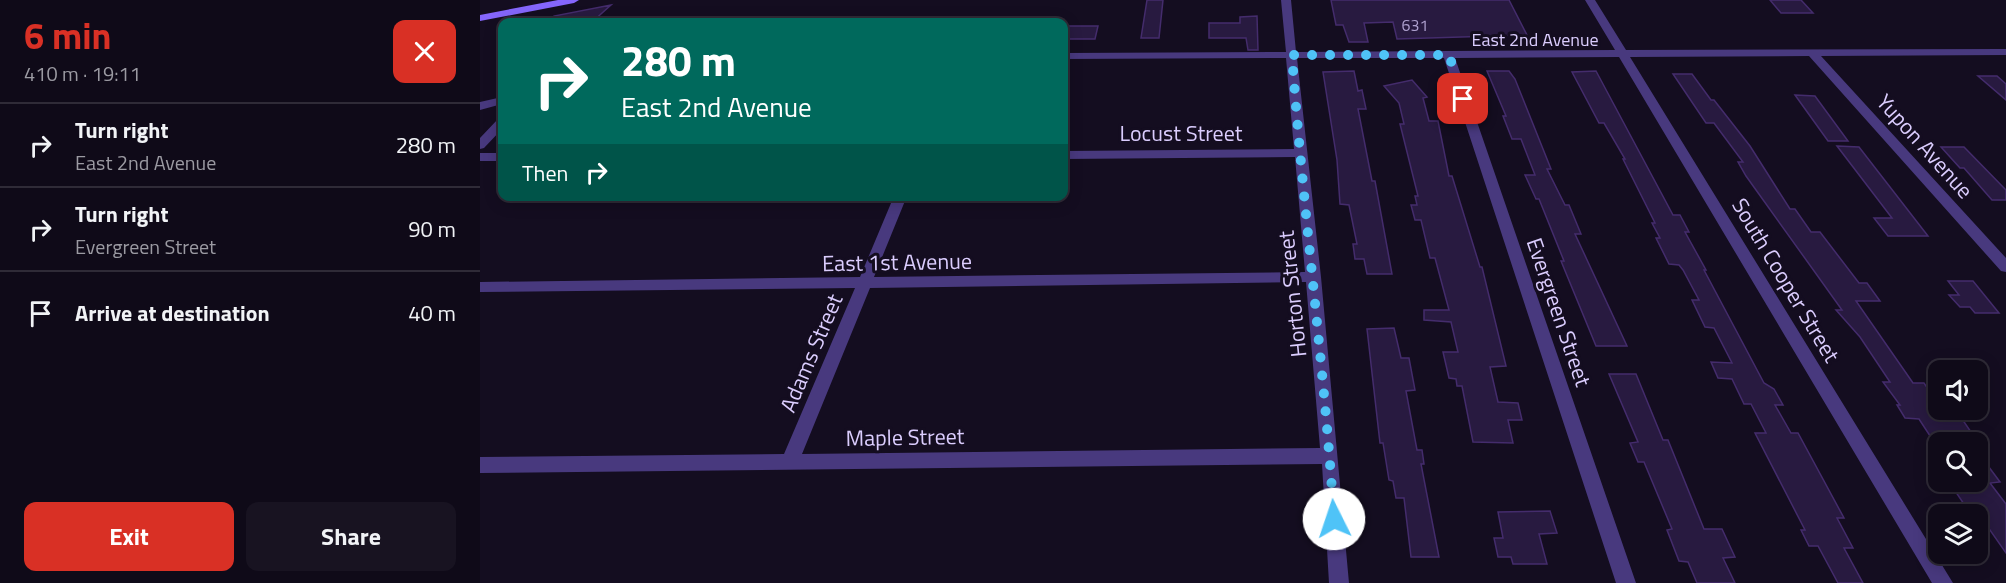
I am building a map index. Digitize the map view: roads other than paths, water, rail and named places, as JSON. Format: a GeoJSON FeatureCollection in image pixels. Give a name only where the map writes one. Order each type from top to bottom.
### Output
{"type":"FeatureCollection","features":[{"type":"Feature","properties":{"kind":"street"},"geometry":{"type":"LineString","coordinates":[[480,18],[574,0]]}},
{"type":"Feature","properties":{"kind":"street","name":"Horton Street"},"geometry":{"type":"LineString","coordinates":[[1286,0],[1299,153],[1314,277],[1339,583]]}},
{"type":"Feature","properties":{"kind":"street","name":"South Cooper Street"},"geometry":{"type":"LineString","coordinates":[[1590,0],[1944,583]]}},
{"type":"Feature","properties":{"kind":"street","name":"Yupon Avenue"},"geometry":{"type":"LineString","coordinates":[[1813,54],[2006,267]]}},
{"type":"Feature","properties":{"kind":"street","name":"East 2nd Avenue"},"geometry":{"type":"LineString","coordinates":[[1068,57],[2004,54]]}},
{"type":"Feature","properties":{"kind":"street","name":"Evergreen Street"},"geometry":{"type":"LineString","coordinates":[[1449,55],[1626,583]]}},
{"type":"Feature","properties":{"kind":"street"},"geometry":{"type":"LineString","coordinates":[[480,106],[498,102]]}},
{"type":"Feature","properties":{"kind":"street"},"geometry":{"type":"LineString","coordinates":[[480,145],[498,126]]}},
{"type":"Feature","properties":{"kind":"street","name":"Locust Street"},"geometry":{"type":"LineString","coordinates":[[1068,155],[1299,153]]}},
{"type":"Feature","properties":{"kind":"street"},"geometry":{"type":"LineString","coordinates":[[480,157],[498,157]]}},
{"type":"Feature","properties":{"kind":"street","name":"Adams Street"},"geometry":{"type":"LineString","coordinates":[[790,461],[899,201]]}},
{"type":"Feature","properties":{"kind":"street","name":"East 1st Avenue"},"geometry":{"type":"LineString","coordinates":[[480,287],[1314,277]]}},
{"type":"Feature","properties":{"kind":"street","name":"Maple Street"},"geometry":{"type":"LineString","coordinates":[[480,465],[1330,456]]}}]}
